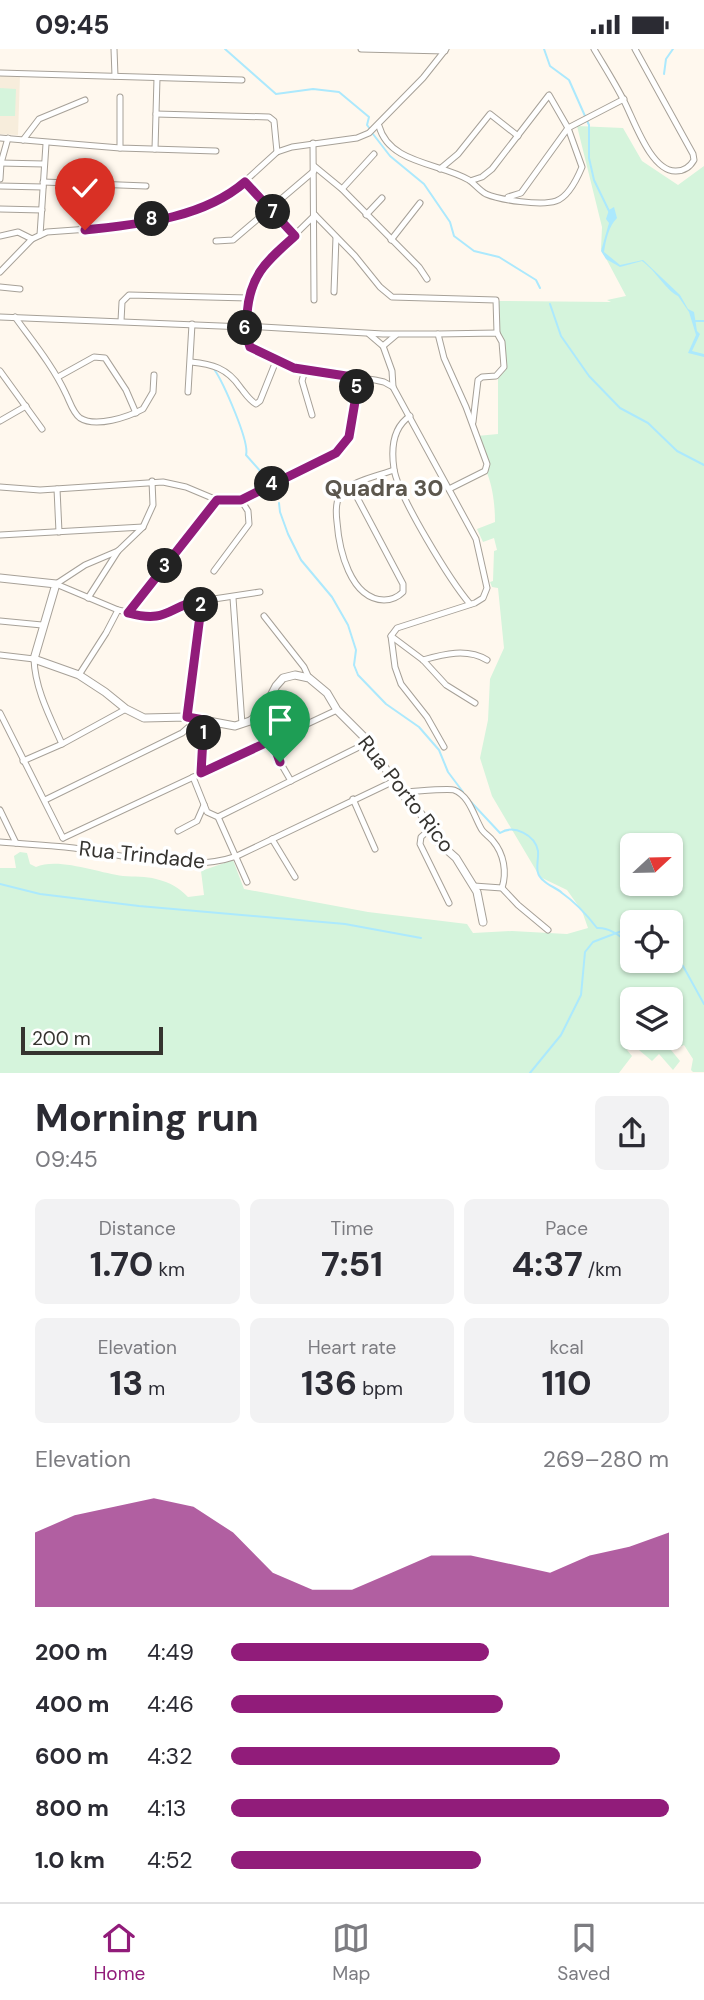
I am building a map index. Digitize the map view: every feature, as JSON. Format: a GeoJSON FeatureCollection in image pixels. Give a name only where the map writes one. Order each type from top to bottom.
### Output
{"type":"FeatureCollection","features":[{"type":"Feature","properties":{"kind":"street"},"geometry":{"type":"LineString","coordinates":[[114,49],[116,76]]}},
{"type":"Feature","properties":{"kind":"street"},"geometry":{"type":"LineString","coordinates":[[361,49],[446,50]]}},
{"type":"Feature","properties":{"kind":"street"},"geometry":{"type":"LineString","coordinates":[[594,49],[659,165],[666,170],[681,170],[692,164],[694,157],[635,49]]}},
{"type":"Feature","properties":{"kind":"street"},"geometry":{"type":"LineString","coordinates":[[0,272],[32,239],[40,235],[103,228],[195,211],[231,194],[277,152],[313,143],[357,138],[371,132],[446,50]]}},
{"type":"Feature","properties":{"kind":"street"},"geometry":{"type":"LineString","coordinates":[[0,73],[242,81]]}},
{"type":"Feature","properties":{"kind":"street"},"geometry":{"type":"LineString","coordinates":[[155,149],[157,78]]}},
{"type":"Feature","properties":{"kind":"street"},"geometry":{"type":"LineString","coordinates":[[379,126],[383,137],[394,148],[470,181],[488,195],[547,203],[563,198],[582,167],[568,128],[549,95],[492,169],[482,177],[470,181]]}},
{"type":"Feature","properties":{"kind":"street"},"geometry":{"type":"LineString","coordinates":[[120,97],[120,148]]}},
{"type":"Feature","properties":{"kind":"street"},"geometry":{"type":"LineString","coordinates":[[502,198],[521,193],[568,128],[624,99]]}},
{"type":"Feature","properties":{"kind":"street"},"geometry":{"type":"LineString","coordinates":[[23,140],[38,119],[85,100]]}},
{"type":"Feature","properties":{"kind":"street"},"geometry":{"type":"LineString","coordinates":[[156,114],[269,117],[275,124],[277,152]]}},
{"type":"Feature","properties":{"kind":"street"},"geometry":{"type":"LineString","coordinates":[[440,170],[458,154],[490,114],[518,136]]}},
{"type":"Feature","properties":{"kind":"street"},"geometry":{"type":"LineString","coordinates":[[0,138],[120,148],[216,151]]}},
{"type":"Feature","properties":{"kind":"street"},"geometry":{"type":"LineString","coordinates":[[0,179],[0,163],[8,138]]}},
{"type":"Feature","properties":{"kind":"street"},"geometry":{"type":"LineString","coordinates":[[40,235],[46,143]]}},
{"type":"Feature","properties":{"kind":"street"},"geometry":{"type":"LineString","coordinates":[[313,143],[314,300]]}},
{"type":"Feature","properties":{"kind":"street"},"geometry":{"type":"LineString","coordinates":[[342,189],[374,153]]}},
{"type":"Feature","properties":{"kind":"street"},"geometry":{"type":"LineString","coordinates":[[0,163],[44,164]]}},
{"type":"Feature","properties":{"kind":"street"},"geometry":{"type":"LineString","coordinates":[[314,169],[342,189],[419,267],[427,279]]}},
{"type":"Feature","properties":{"kind":"street"},"geometry":{"type":"LineString","coordinates":[[216,241],[233,240],[314,169]]}},
{"type":"Feature","properties":{"kind":"street"},"geometry":{"type":"LineString","coordinates":[[245,182],[295,236]]}},
{"type":"Feature","properties":{"kind":"street"},"geometry":{"type":"LineString","coordinates":[[0,186],[146,186]]}},
{"type":"Feature","properties":{"kind":"street"},"geometry":{"type":"LineString","coordinates":[[366,215],[382,198]]}},
{"type":"Feature","properties":{"kind":"street"},"geometry":{"type":"LineString","coordinates":[[391,240],[420,202]]}},
{"type":"Feature","properties":{"kind":"street"},"geometry":{"type":"LineString","coordinates":[[0,209],[42,210]]}},
{"type":"Feature","properties":{"kind":"street"},"geometry":{"type":"LineString","coordinates":[[315,215],[260,270],[248,298],[245,327],[251,348],[276,361],[305,370],[384,382],[393,387]]}},
{"type":"Feature","properties":{"kind":"street"},"geometry":{"type":"LineString","coordinates":[[315,215],[392,297],[496,300],[497,333],[502,342],[504,367],[496,376],[482,377],[476,382],[472,425]]}},
{"type":"Feature","properties":{"kind":"street"},"geometry":{"type":"LineString","coordinates":[[0,236],[18,232],[32,239]]}},
{"type":"Feature","properties":{"kind":"street"},"geometry":{"type":"LineString","coordinates":[[334,292],[336,237]]}},
{"type":"Feature","properties":{"kind":"street"},"geometry":{"type":"LineString","coordinates":[[0,287],[20,289]]}},
{"type":"Feature","properties":{"kind":"street"},"geometry":{"type":"LineString","coordinates":[[121,321],[122,302],[129,295],[248,298]]}},
{"type":"Feature","properties":{"kind":"street"},"geometry":{"type":"LineString","coordinates":[[0,317],[397,334],[497,333]]}},
{"type":"Feature","properties":{"kind":"street"},"geometry":{"type":"LineString","coordinates":[[15,317],[58,377],[74,411],[82,419],[104,420],[143,409],[150,399],[153,375]]}},
{"type":"Feature","properties":{"kind":"street"},"geometry":{"type":"LineString","coordinates":[[188,392],[192,324]]}},
{"type":"Feature","properties":{"kind":"street"},"geometry":{"type":"LineString","coordinates":[[367,333],[383,346],[392,371],[393,387],[476,539],[484,568],[486,593],[467,605],[397,628],[391,636],[395,667],[401,684],[427,717],[444,747]]}},
{"type":"Feature","properties":{"kind":"street"},"geometry":{"type":"LineString","coordinates":[[383,346],[397,334]]}},
{"type":"Feature","properties":{"kind":"street"},"geometry":{"type":"LineString","coordinates":[[438,334],[444,358],[487,467],[485,471],[449,489]]}},
{"type":"Feature","properties":{"kind":"street"},"geometry":{"type":"LineString","coordinates":[[58,377],[100,356],[108,361],[136,413]]}},
{"type":"Feature","properties":{"kind":"street"},"geometry":{"type":"LineString","coordinates":[[191,362],[220,367],[230,375],[250,401],[256,404],[260,401],[276,361]]}},
{"type":"Feature","properties":{"kind":"street"},"geometry":{"type":"LineString","coordinates":[[305,370],[302,381],[312,415]]}},
{"type":"Feature","properties":{"kind":"street"},"geometry":{"type":"LineString","coordinates":[[0,371],[42,429]]}},
{"type":"Feature","properties":{"kind":"street"},"geometry":{"type":"LineString","coordinates":[[0,487],[57,489],[152,481],[174,483],[217,500],[241,500],[327,459],[344,445],[349,437],[359,378]]}},
{"type":"Feature","properties":{"kind":"street"},"geometry":{"type":"LineString","coordinates":[[0,421],[26,406]]}},
{"type":"Feature","properties":{"kind":"street"},"geometry":{"type":"LineString","coordinates":[[410,416],[401,422],[394,434],[394,470],[407,500],[467,605]]}},
{"type":"Feature","properties":{"kind":"street"},"geometry":{"type":"LineString","coordinates":[[351,487],[401,579],[403,592],[396,598],[378,600],[361,590],[345,565],[338,539],[336,510],[341,493],[351,487],[394,470]]}},
{"type":"Feature","properties":{"kind":"street"},"geometry":{"type":"LineString","coordinates":[[88,598],[118,551],[143,527],[153,505],[152,481]]}},
{"type":"Feature","properties":{"kind":"street"},"geometry":{"type":"LineString","coordinates":[[57,489],[60,532]]}},
{"type":"Feature","properties":{"kind":"street"},"geometry":{"type":"LineString","coordinates":[[128,613],[217,500]]}},
{"type":"Feature","properties":{"kind":"street"},"geometry":{"type":"LineString","coordinates":[[214,571],[248,524],[248,511],[241,500]]}},
{"type":"Feature","properties":{"kind":"street"},"geometry":{"type":"LineString","coordinates":[[0,535],[143,527]]}},
{"type":"Feature","properties":{"kind":"street"},"geometry":{"type":"LineString","coordinates":[[62,744],[39,689],[34,659],[42,625],[56,584],[85,565],[118,551]]}},
{"type":"Feature","properties":{"kind":"street"},"geometry":{"type":"LineString","coordinates":[[0,578],[56,584],[118,610],[160,617],[202,600],[233,598],[260,592]]}},
{"type":"Feature","properties":{"kind":"street"},"geometry":{"type":"LineString","coordinates":[[233,598],[242,724]]}},
{"type":"Feature","properties":{"kind":"street"},"geometry":{"type":"LineString","coordinates":[[187,717],[202,600]]}},
{"type":"Feature","properties":{"kind":"street"},"geometry":{"type":"LineString","coordinates":[[79,675],[118,610]]}},
{"type":"Feature","properties":{"kind":"street","name":"Rua Porto Rico"},"geometry":{"type":"LineString","coordinates":[[264,616],[309,678],[327,693],[337,710],[369,742],[392,782],[421,814],[438,842],[456,858],[474,886],[480,901],[483,922]]}},
{"type":"Feature","properties":{"kind":"street"},"geometry":{"type":"LineString","coordinates":[[0,621],[42,625]]}},
{"type":"Feature","properties":{"kind":"street"},"geometry":{"type":"LineString","coordinates":[[391,636],[423,660],[446,685],[475,703]]}},
{"type":"Feature","properties":{"kind":"street"},"geometry":{"type":"LineString","coordinates":[[423,660],[438,655],[468,653],[487,660]]}},
{"type":"Feature","properties":{"kind":"street"},"geometry":{"type":"LineString","coordinates":[[0,655],[34,659],[79,675],[134,714],[153,719],[187,717],[234,726],[263,711],[275,686],[283,678],[295,675],[309,678]]}},
{"type":"Feature","properties":{"kind":"street"},"geometry":{"type":"LineString","coordinates":[[23,761],[62,744],[126,709]]}},
{"type":"Feature","properties":{"kind":"street"},"geometry":{"type":"LineString","coordinates":[[63,838],[337,710]]}},
{"type":"Feature","properties":{"kind":"street"},"geometry":{"type":"LineString","coordinates":[[1,717],[45,800],[66,847]]}},
{"type":"Feature","properties":{"kind":"street"},"geometry":{"type":"LineString","coordinates":[[201,719],[201,773]]}},
{"type":"Feature","properties":{"kind":"street"},"geometry":{"type":"LineString","coordinates":[[45,800],[181,733],[201,719]]}},
{"type":"Feature","properties":{"kind":"street"},"geometry":{"type":"LineString","coordinates":[[272,740],[291,781]]}},
{"type":"Feature","properties":{"kind":"street"},"geometry":{"type":"LineString","coordinates":[[193,777],[210,815],[218,817],[369,742]]}},
{"type":"Feature","properties":{"kind":"street","name":"Rua Trindade"},"geometry":{"type":"LineString","coordinates":[[0,842],[205,864],[237,856],[392,782]]}},
{"type":"Feature","properties":{"kind":"street"},"geometry":{"type":"LineString","coordinates":[[400,792],[451,789],[460,795],[476,815],[480,828],[501,854],[505,871],[502,888]]}},
{"type":"Feature","properties":{"kind":"street"},"geometry":{"type":"LineString","coordinates":[[353,799],[375,849]]}},
{"type":"Feature","properties":{"kind":"street"},"geometry":{"type":"LineString","coordinates":[[177,831],[197,821],[204,805]]}},
{"type":"Feature","properties":{"kind":"street"},"geometry":{"type":"LineString","coordinates":[[0,810],[16,843]]}},
{"type":"Feature","properties":{"kind":"street"},"geometry":{"type":"LineString","coordinates":[[218,817],[247,882]]}},
{"type":"Feature","properties":{"kind":"street"},"geometry":{"type":"LineString","coordinates":[[430,829],[419,840],[449,903]]}},
{"type":"Feature","properties":{"kind":"street"},"geometry":{"type":"LineString","coordinates":[[272,839],[295,877]]}},
{"type":"Feature","properties":{"kind":"street"},"geometry":{"type":"LineString","coordinates":[[474,886],[502,888],[548,930]]}},
{"type":"Feature","properties":{"kind":"shaded area"},"geometry":{"type":"Polygon","coordinates":[[[0,76],[20,76],[18,135],[0,134],[0,76]]]}},
{"type":"Feature","properties":{"kind":"green space"},"geometry":{"type":"Polygon","coordinates":[[[0,88],[16,89],[15,116],[0,116],[0,88]]]}},
{"type":"Feature","properties":{"kind":"green space"},"geometry":{"type":"Polygon","coordinates":[[[577,126],[623,128],[642,161],[678,185],[704,166],[704,1072],[691,1070],[693,1059],[683,1045],[683,987],[620,987],[620,1050],[627,1050],[632,1056],[619,1073],[0,1073],[0,868],[16,868],[14,856],[20,852],[27,853],[30,864],[36,867],[45,864],[67,865],[123,876],[152,878],[174,886],[188,897],[204,895],[201,871],[233,860],[244,889],[368,912],[467,924],[473,933],[512,931],[567,934],[588,928],[582,911],[567,890],[540,877],[492,796],[480,758],[488,720],[490,679],[504,648],[498,588],[492,587],[490,582],[493,581],[494,551],[497,550],[494,538],[483,542],[477,529],[495,522],[487,473],[490,464],[477,436],[498,434],[498,379],[502,374],[497,301],[611,302],[607,300],[626,296],[601,249],[602,227],[577,126]]]}},
{"type":"Feature","properties":{"kind":"green space"},"geometry":{"type":"Polygon","coordinates":[[[639,1050],[671,1050],[680,1061],[673,1070],[659,1054],[652,1061],[639,1050]]]}},
{"type":"Feature","properties":{"kind":"water"},"geometry":{"type":"Polygon","coordinates":[[[614,207],[617,218],[608,233],[604,252],[620,265],[643,260],[680,295],[688,309],[694,312],[697,331],[700,334],[692,351],[704,354],[704,357],[688,353],[696,335],[689,312],[678,296],[642,261],[620,267],[606,259],[601,251],[609,223],[606,219],[609,210],[614,207]]]}},
{"type":"Feature","properties":{"kind":"waterway"},"geometry":{"type":"LineString","coordinates":[[225,49],[276,94],[313,89],[339,92],[369,117],[367,125],[370,129]]}},
{"type":"Feature","properties":{"kind":"waterway"},"geometry":{"type":"LineString","coordinates":[[544,49],[550,66],[569,80],[589,125],[589,158],[594,180],[609,211]]}},
{"type":"Feature","properties":{"kind":"waterway"},"geometry":{"type":"LineString","coordinates":[[664,74],[666,59],[673,49]]}},
{"type":"Feature","properties":{"kind":"waterway"},"geometry":{"type":"LineString","coordinates":[[373,134],[390,156],[424,184],[450,222],[454,236],[474,251],[499,257],[536,280],[540,288]]}},
{"type":"Feature","properties":{"kind":"waterway"},"geometry":{"type":"LineString","coordinates":[[550,304],[561,336],[589,376],[620,408],[648,423],[677,451],[704,465]]}},
{"type":"Feature","properties":{"kind":"waterway"},"geometry":{"type":"LineString","coordinates":[[695,321],[704,321]]}},
{"type":"Feature","properties":{"kind":"waterway"},"geometry":{"type":"LineString","coordinates":[[214,369],[240,426],[246,455],[270,482]]}},
{"type":"Feature","properties":{"kind":"waterway"},"geometry":{"type":"LineString","coordinates":[[279,503],[288,534],[301,560],[332,597],[348,625],[356,650],[354,665],[358,675],[386,704],[419,727],[439,750],[448,772],[463,792]]}},
{"type":"Feature","properties":{"kind":"waterway"},"geometry":{"type":"LineString","coordinates":[[471,802],[500,833],[517,831],[533,840],[538,851],[538,871],[541,878],[572,900],[597,928],[620,936]]}},
{"type":"Feature","properties":{"kind":"waterway"},"geometry":{"type":"LineString","coordinates":[[0,884],[40,894],[139,906],[345,924],[421,938]]}},
{"type":"Feature","properties":{"kind":"waterway"},"geometry":{"type":"LineString","coordinates":[[530,1073],[561,1035],[581,995],[585,952],[593,942],[620,932]]}},
{"type":"Feature","properties":{"kind":"waterway"},"geometry":{"type":"LineString","coordinates":[[683,966],[704,1004]]}},
{"type":"Feature","properties":{"kind":"district","name":"Quadra 30"},"geometry":{"type":"Point","coordinates":[384,488]}},
{"type":"Feature","properties":{"kind":"route"},"geometry":{"type":"LineString","coordinates":[[85,230],[195,211],[231,194],[245,182],[295,236],[265,264],[254,280],[248,298],[245,327],[250,347],[294,368],[359,378],[349,437],[344,445],[327,459],[241,500],[217,500],[128,613],[160,617],[202,600],[187,717],[204,720],[201,773],[272,740],[280,762]]}}]}
